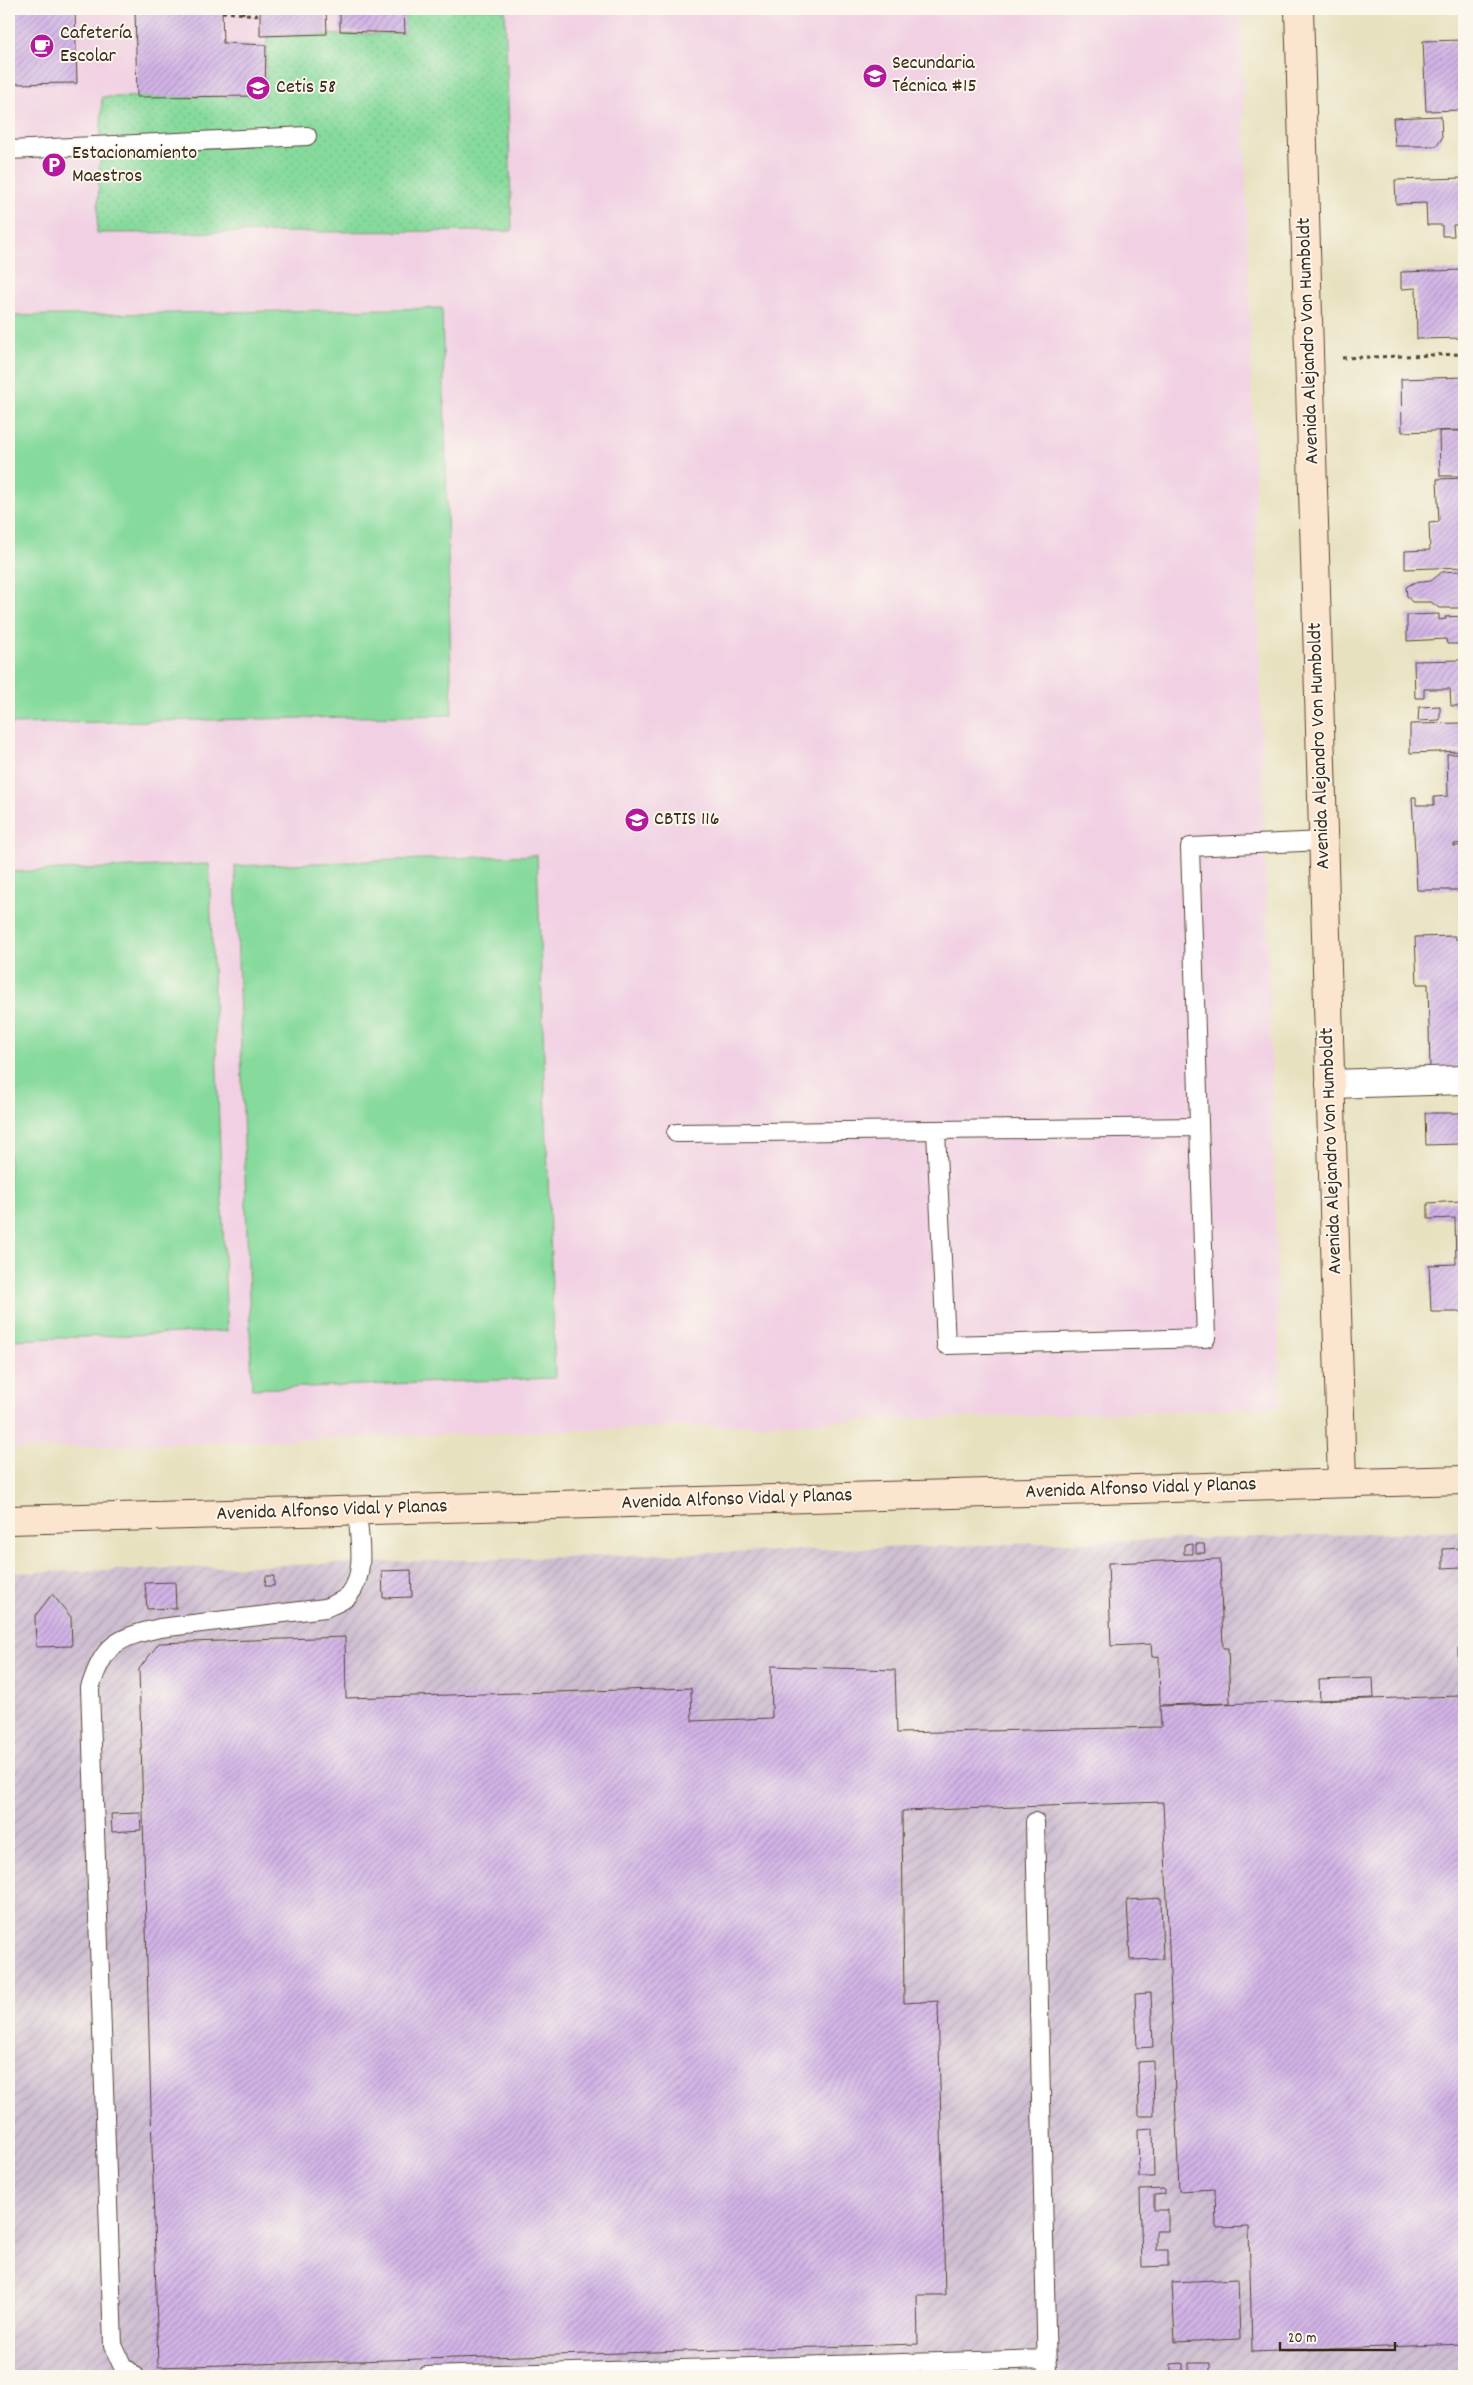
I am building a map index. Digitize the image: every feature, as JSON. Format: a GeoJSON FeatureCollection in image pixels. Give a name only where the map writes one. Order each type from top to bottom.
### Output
{"type":"FeatureCollection","features":[{"type":"Feature","properties":{"kind":"street","name":"Avenida Alejandro Von Humboldt"},"geometry":{"type":"LineString","coordinates":[[1299,9],[1342,1483]]}},
{"type":"Feature","properties":{"kind":"street"},"geometry":{"type":"LineString","coordinates":[[1330,1084],[1464,1080]]}},
{"type":"Feature","properties":{"kind":"street","name":"Avenida Alfonso Vidal y Planas"},"geometry":{"type":"LineString","coordinates":[[9,1520],[1464,1480]]}},
{"type":"Feature","properties":{"kind":"lane"},"geometry":{"type":"LineString","coordinates":[[9,150],[307,136]]}},
{"type":"Feature","properties":{"kind":"lane"},"geometry":{"type":"LineString","coordinates":[[936,1131],[946,1345],[1206,1338],[1190,847],[1323,841]]}},
{"type":"Feature","properties":{"kind":"lane"},"geometry":{"type":"LineString","coordinates":[[676,1134],[1199,1127]]}},
{"type":"Feature","properties":{"kind":"lane"},"geometry":{"type":"LineString","coordinates":[[135,2376],[122,2365],[113,2345],[90,1688],[98,1663],[114,1643],[137,1633],[160,1628],[325,1608],[348,1597],[358,1581],[360,1553],[357,1510]]}},
{"type":"Feature","properties":{"kind":"lane"},"geometry":{"type":"LineString","coordinates":[[426,2376],[1047,2368],[1035,1822]]}},
{"type":"Feature","properties":{"kind":"path"},"geometry":{"type":"LineString","coordinates":[[243,9],[243,14]]}},
{"type":"Feature","properties":{"kind":"path"},"geometry":{"type":"LineString","coordinates":[[222,12],[260,15]]}},
{"type":"Feature","properties":{"kind":"path"},"geometry":{"type":"LineString","coordinates":[[1310,359],[1464,354]]}},
{"type":"Feature","properties":{"kind":"shaded area","name":"CBTIS 116"},"geometry":{"type":"Polygon","coordinates":[[[9,9],[1241,9],[1281,1407],[9,1449],[9,9]]]}},
{"type":"Feature","properties":{"kind":"shaded area"},"geometry":{"type":"Polygon","coordinates":[[[1464,1531],[1464,2376],[9,2376],[9,1573],[1464,1531]]]}},
{"type":"Feature","properties":{"kind":"green space","name":"Cetis 58"},"geometry":{"type":"Polygon","coordinates":[[[404,9],[505,9],[512,231],[97,233],[102,97],[265,96],[267,36],[404,33],[404,9]]]}},
{"type":"Feature","properties":{"kind":"green space"},"geometry":{"type":"Polygon","coordinates":[[[442,308],[452,715],[9,724],[9,316],[442,308]]]}},
{"type":"Feature","properties":{"kind":"green space"},"geometry":{"type":"Polygon","coordinates":[[[537,855],[555,1378],[252,1389],[235,866],[537,855]]]}},
{"type":"Feature","properties":{"kind":"green space"},"geometry":{"type":"Polygon","coordinates":[[[209,864],[227,1331],[9,1340],[9,872],[209,864]]]}},
{"type":"Feature","properties":{"kind":"building","name":"Cafetería Escolar"},"geometry":{"type":"Polygon","coordinates":[[[9,9],[75,9],[77,83],[9,84],[9,9]]]}},
{"type":"Feature","properties":{"kind":"building"},"geometry":{"type":"Polygon","coordinates":[[[135,9],[222,9],[223,43],[266,45],[265,96],[137,97],[135,9]]]}},
{"type":"Feature","properties":{"kind":"building"},"geometry":{"type":"Polygon","coordinates":[[[260,9],[326,9],[327,34],[260,36],[260,9]]]}},
{"type":"Feature","properties":{"kind":"building"},"geometry":{"type":"Polygon","coordinates":[[[340,9],[404,9],[405,33],[340,31],[340,9]]]}},
{"type":"Feature","properties":{"kind":"building"},"geometry":{"type":"Polygon","coordinates":[[[1464,40],[1464,110],[1426,111],[1423,41],[1464,40]]]}},
{"type":"Feature","properties":{"kind":"building"},"geometry":{"type":"Polygon","coordinates":[[[1441,116],[1442,138],[1437,146],[1395,146],[1393,118],[1441,116]]]}},
{"type":"Feature","properties":{"kind":"building"},"geometry":{"type":"Polygon","coordinates":[[[1464,178],[1464,225],[1453,225],[1454,236],[1442,236],[1442,225],[1427,225],[1426,203],[1396,204],[1395,180],[1464,178]]]}},
{"type":"Feature","properties":{"kind":"building"},"geometry":{"type":"Polygon","coordinates":[[[1464,270],[1464,338],[1417,339],[1416,288],[1401,289],[1401,272],[1464,270]]]}},
{"type":"Feature","properties":{"kind":"building"},"geometry":{"type":"Polygon","coordinates":[[[1464,377],[1464,430],[1402,432],[1401,379],[1464,377]]]}},
{"type":"Feature","properties":{"kind":"building"},"geometry":{"type":"Polygon","coordinates":[[[1439,431],[1464,431],[1464,476],[1440,476],[1439,431]]]}},
{"type":"Feature","properties":{"kind":"building"},"geometry":{"type":"Polygon","coordinates":[[[1464,478],[1464,567],[1405,569],[1405,551],[1430,550],[1429,523],[1439,522],[1437,479],[1464,478]]]}},
{"type":"Feature","properties":{"kind":"building"},"geometry":{"type":"Polygon","coordinates":[[[1464,571],[1464,608],[1439,608],[1431,602],[1412,602],[1407,596],[1406,587],[1413,583],[1431,581],[1442,572],[1464,571]]]}},
{"type":"Feature","properties":{"kind":"building"},"geometry":{"type":"Polygon","coordinates":[[[1439,614],[1439,620],[1446,619],[1445,617],[1464,616],[1464,644],[1447,644],[1446,639],[1407,641],[1407,615],[1439,614]]]}},
{"type":"Feature","properties":{"kind":"building"},"geometry":{"type":"Polygon","coordinates":[[[1462,660],[1462,668],[1464,668],[1464,706],[1451,706],[1450,689],[1424,689],[1424,698],[1415,698],[1414,661],[1462,660]]]}},
{"type":"Feature","properties":{"kind":"building"},"geometry":{"type":"Polygon","coordinates":[[[1440,706],[1440,720],[1418,721],[1419,707],[1440,706]]]}},
{"type":"Feature","properties":{"kind":"building"},"geometry":{"type":"Polygon","coordinates":[[[1464,723],[1464,751],[1410,753],[1410,724],[1464,723]]]}},
{"type":"Feature","properties":{"kind":"building"},"geometry":{"type":"Polygon","coordinates":[[[1447,754],[1464,754],[1464,843],[1454,844],[1454,846],[1464,846],[1464,890],[1417,890],[1412,797],[1416,797],[1416,805],[1434,805],[1434,797],[1448,796],[1447,754]]]}},
{"type":"Feature","properties":{"kind":"building"},"geometry":{"type":"Polygon","coordinates":[[[1455,936],[1455,939],[1464,939],[1464,1068],[1430,1070],[1428,984],[1417,984],[1415,937],[1455,936]]]}},
{"type":"Feature","properties":{"kind":"building"},"geometry":{"type":"Polygon","coordinates":[[[1425,1113],[1464,1113],[1464,1169],[1462,1169],[1460,1144],[1426,1145],[1425,1113]]]}},
{"type":"Feature","properties":{"kind":"building"},"geometry":{"type":"Polygon","coordinates":[[[1461,1201],[1462,1218],[1464,1218],[1464,1312],[1431,1312],[1429,1265],[1456,1264],[1455,1218],[1428,1219],[1428,1203],[1461,1201]]]}},
{"type":"Feature","properties":{"kind":"building"},"geometry":{"type":"Polygon","coordinates":[[[1193,1544],[1193,1554],[1184,1554],[1184,1545],[1193,1544]]]}},
{"type":"Feature","properties":{"kind":"building"},"geometry":{"type":"Polygon","coordinates":[[[1196,1544],[1204,1544],[1205,1553],[1196,1553],[1196,1544]]]}},
{"type":"Feature","properties":{"kind":"building"},"geometry":{"type":"Polygon","coordinates":[[[1461,1548],[1461,1567],[1443,1568],[1443,1549],[1461,1548]]]}},
{"type":"Feature","properties":{"kind":"building"},"geometry":{"type":"Polygon","coordinates":[[[1220,1559],[1223,1648],[1228,1648],[1230,1703],[1160,1705],[1159,1656],[1152,1657],[1151,1644],[1111,1646],[1108,1563],[1220,1559]]]}},
{"type":"Feature","properties":{"kind":"building"},"geometry":{"type":"Polygon","coordinates":[[[411,1570],[412,1597],[383,1598],[382,1571],[411,1570]]]}},
{"type":"Feature","properties":{"kind":"building"},"geometry":{"type":"Polygon","coordinates":[[[266,1576],[274,1576],[274,1586],[265,1586],[266,1576]]]}},
{"type":"Feature","properties":{"kind":"building"},"geometry":{"type":"Polygon","coordinates":[[[175,1582],[176,1608],[147,1609],[145,1583],[175,1582]]]}},
{"type":"Feature","properties":{"kind":"building"},"geometry":{"type":"Polygon","coordinates":[[[52,1594],[71,1617],[72,1646],[36,1647],[35,1616],[52,1594]]]}},
{"type":"Feature","properties":{"kind":"building"},"geometry":{"type":"Polygon","coordinates":[[[345,1637],[346,1698],[691,1688],[692,1721],[772,1718],[771,1666],[895,1670],[897,1733],[1161,1727],[1160,1706],[1459,1696],[1458,1648],[1464,1647],[1464,2344],[1252,2352],[1249,2227],[1216,2228],[1215,2189],[1179,2191],[1163,1802],[902,1811],[904,2003],[938,2001],[945,2295],[917,2295],[918,2344],[158,2367],[139,1669],[159,1643],[345,1637]]]}},
{"type":"Feature","properties":{"kind":"building"},"geometry":{"type":"Polygon","coordinates":[[[1373,1678],[1374,1698],[1320,1700],[1319,1680],[1373,1678]]]}},
{"type":"Feature","properties":{"kind":"building"},"geometry":{"type":"Polygon","coordinates":[[[140,1813],[141,1830],[112,1832],[111,1814],[140,1813]]]}},
{"type":"Feature","properties":{"kind":"building"},"geometry":{"type":"Polygon","coordinates":[[[1161,1898],[1163,1959],[1130,1960],[1127,1900],[1161,1898]]]}},
{"type":"Feature","properties":{"kind":"building"},"geometry":{"type":"Polygon","coordinates":[[[1151,1993],[1153,2047],[1137,2048],[1135,1994],[1151,1993]]]}},
{"type":"Feature","properties":{"kind":"building"},"geometry":{"type":"Polygon","coordinates":[[[1153,2061],[1154,2116],[1139,2116],[1138,2062],[1153,2061]]]}},
{"type":"Feature","properties":{"kind":"building"},"geometry":{"type":"Polygon","coordinates":[[[1153,2128],[1154,2177],[1139,2177],[1138,2129],[1153,2128]]]}},
{"type":"Feature","properties":{"kind":"building"},"geometry":{"type":"Polygon","coordinates":[[[1165,2189],[1165,2194],[1154,2195],[1154,2210],[1168,2210],[1168,2231],[1156,2231],[1156,2250],[1168,2250],[1168,2266],[1142,2267],[1140,2190],[1165,2189]]]}},
{"type":"Feature","properties":{"kind":"building"},"geometry":{"type":"Polygon","coordinates":[[[1238,2279],[1240,2339],[1175,2342],[1172,2282],[1238,2279]]]}},
{"type":"Feature","properties":{"kind":"building"},"geometry":{"type":"Polygon","coordinates":[[[1183,2363],[1183,2371],[1171,2371],[1171,2364],[1183,2363]]]}},
{"type":"Feature","properties":{"kind":"building"},"geometry":{"type":"Polygon","coordinates":[[[1189,2363],[1210,2363],[1210,2376],[1189,2376],[1189,2363]]]}},
{"type":"Feature","properties":{"kind":"place","name":"Cafetería Escolar"},"geometry":{"type":"Point","coordinates":[42,46]}},
{"type":"Feature","properties":{"kind":"place","name":"Secundaria Técnica #15"},"geometry":{"type":"Point","coordinates":[875,76]}},
{"type":"Feature","properties":{"kind":"place","name":"Cetis 58"},"geometry":{"type":"Point","coordinates":[258,88]}},
{"type":"Feature","properties":{"kind":"place","name":"Estacionamiento Maestros"},"geometry":{"type":"Point","coordinates":[54,165]}},
{"type":"Feature","properties":{"kind":"place","name":"CBTIS 116"},"geometry":{"type":"Point","coordinates":[637,820]}}]}
